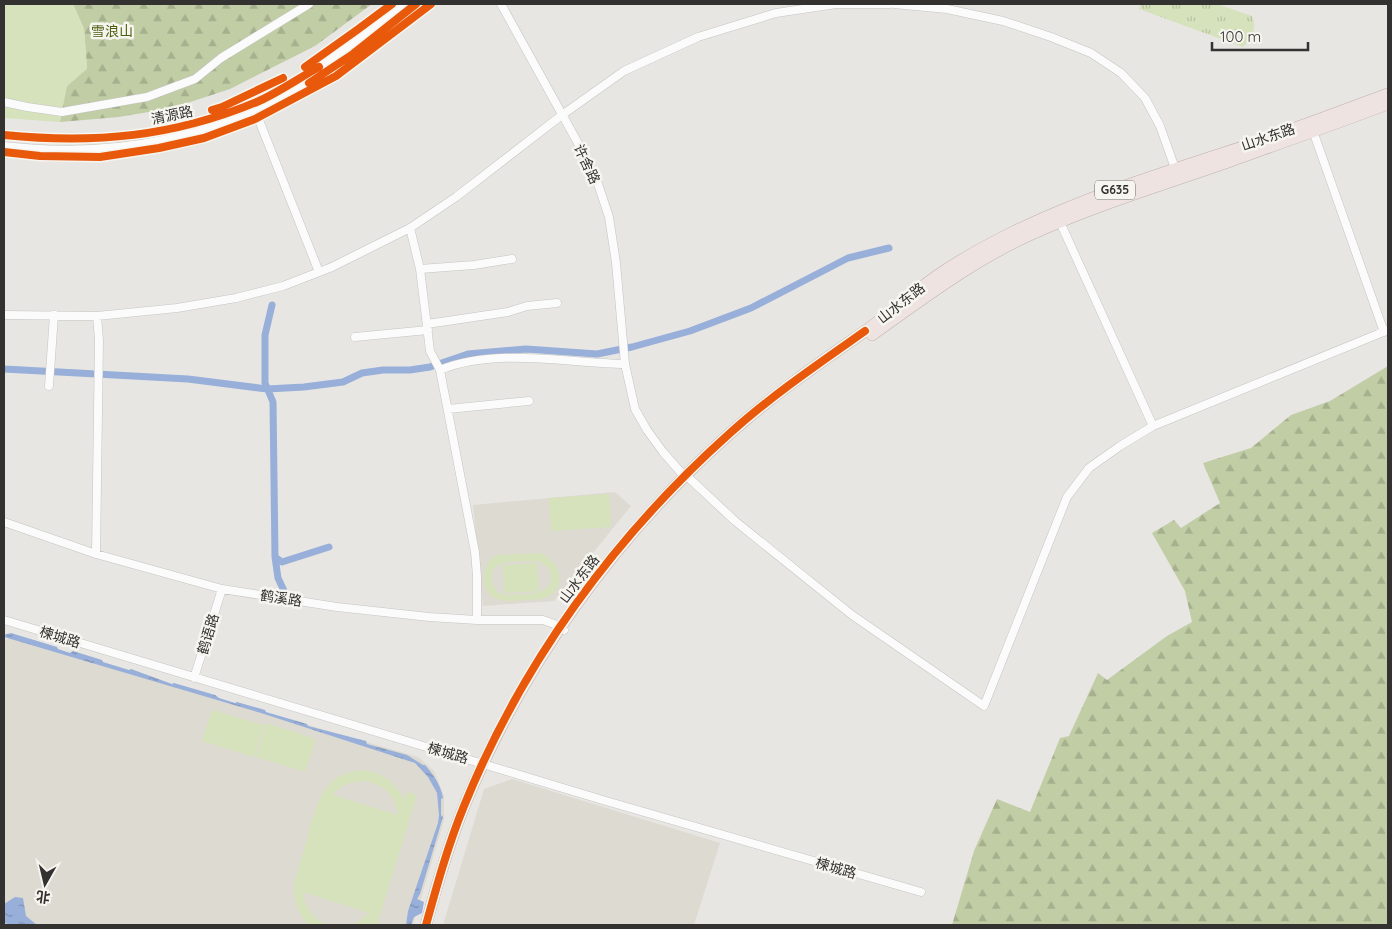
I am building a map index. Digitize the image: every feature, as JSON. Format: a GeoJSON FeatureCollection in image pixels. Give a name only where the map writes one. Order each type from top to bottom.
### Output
{"type":"FeatureCollection","features":[{"type":"Feature","properties":{"kind":"highway","name":"山水东路"},"geometry":{"type":"LineString","coordinates":[[687,477],[762,415],[945,282],[996,252],[1032,234],[1233,150],[1388,94]]}},
{"type":"Feature","properties":{"kind":"highway","name":"山水东路"},"geometry":{"type":"LineString","coordinates":[[426,925],[454,832],[486,764],[563,628],[622,553],[687,477],[764,405],[941,273],[972,254],[1028,225],[1076,204],[1313,131],[1388,104]]}},
{"type":"Feature","properties":{"kind":"highway","name":"山水东路"},"geometry":{"type":"LineString","coordinates":[[432,925],[468,811],[486,764]]}},
{"type":"Feature","properties":{"kind":"street"},"geometry":{"type":"LineString","coordinates":[[4,102],[62,112],[146,97],[195,79],[221,58],[309,4]]}},
{"type":"Feature","properties":{"kind":"street","name":"清源路"},"geometry":{"type":"LineString","coordinates":[[4,146],[50,150],[122,148],[184,135],[254,107],[352,44],[402,4]]}},
{"type":"Feature","properties":{"kind":"street","name":"清源路"},"geometry":{"type":"LineString","coordinates":[[4,135],[86,140],[118,138],[186,125],[254,107],[282,98],[324,74],[353,54],[416,4]]}},
{"type":"Feature","properties":{"kind":"street","name":"许舍路"},"geometry":{"type":"LineString","coordinates":[[501,4],[597,181],[609,217],[616,263],[625,362],[635,409],[647,430],[663,452],[734,521],[838,604],[984,706],[1067,497],[1089,468],[1120,446],[1154,426]]}},
{"type":"Feature","properties":{"kind":"street"},"geometry":{"type":"LineString","coordinates":[[4,315],[97,316],[178,308],[236,298],[283,286],[332,267],[410,228],[456,197],[562,115],[624,71],[698,37],[776,13],[836,4],[890,4]]}},
{"type":"Feature","properties":{"kind":"street"},"geometry":{"type":"LineString","coordinates":[[894,4],[947,9],[1003,21],[1091,53],[1121,72],[1144,98],[1160,126],[1176,173]]}},
{"type":"Feature","properties":{"kind":"street"},"geometry":{"type":"LineString","coordinates":[[249,95],[319,272]]}},
{"type":"Feature","properties":{"kind":"street"},"geometry":{"type":"LineString","coordinates":[[1060,222],[1154,426],[1386,331],[1313,131]]}},
{"type":"Feature","properties":{"kind":"street"},"geometry":{"type":"LineString","coordinates":[[410,228],[420,269],[430,352],[440,370],[474,552],[477,576],[477,620]]}},
{"type":"Feature","properties":{"kind":"street"},"geometry":{"type":"LineString","coordinates":[[420,269],[474,265],[512,259]]}},
{"type":"Feature","properties":{"kind":"street"},"geometry":{"type":"LineString","coordinates":[[354,337],[428,327],[508,312],[527,306],[557,303]]}},
{"type":"Feature","properties":{"kind":"street"},"geometry":{"type":"LineString","coordinates":[[49,386],[54,315]]}},
{"type":"Feature","properties":{"kind":"street"},"geometry":{"type":"LineString","coordinates":[[96,554],[99,359],[97,316]]}},
{"type":"Feature","properties":{"kind":"street"},"geometry":{"type":"LineString","coordinates":[[440,370],[455,364],[495,358],[594,364],[625,362]]}},
{"type":"Feature","properties":{"kind":"street"},"geometry":{"type":"LineString","coordinates":[[448,409],[529,401]]}},
{"type":"Feature","properties":{"kind":"street","name":"鹤溪路"},"geometry":{"type":"LineString","coordinates":[[4,522],[96,554],[222,589],[337,607],[477,620],[543,620],[563,628]]}},
{"type":"Feature","properties":{"kind":"street","name":"鹤语路"},"geometry":{"type":"LineString","coordinates":[[194,678],[222,589]]}},
{"type":"Feature","properties":{"kind":"street","name":"楝城路"},"geometry":{"type":"LineString","coordinates":[[4,620],[606,801],[921,892]]}},
{"type":"Feature","properties":{"kind":"shaded area"},"geometry":{"type":"Polygon","coordinates":[[[615,492],[631,506],[554,601],[483,606],[473,505],[615,492]]]}},
{"type":"Feature","properties":{"kind":"shaded area"},"geometry":{"type":"Polygon","coordinates":[[[9,638],[418,757],[434,771],[444,796],[444,820],[413,925],[4,925],[4,641],[9,638]]]}},
{"type":"Feature","properties":{"kind":"shaded area"},"geometry":{"type":"Polygon","coordinates":[[[512,779],[720,843],[694,925],[443,925],[484,789],[512,779]]]}},
{"type":"Feature","properties":{"kind":"green space"},"geometry":{"type":"Polygon","coordinates":[[[4,4],[73,4],[84,29],[87,69],[67,86],[60,122],[4,118],[4,4]]]}},
{"type":"Feature","properties":{"kind":"green space","name":"雪浪山"},"geometry":{"type":"Polygon","coordinates":[[[73,4],[372,4],[315,46],[230,89],[172,108],[119,117],[60,122],[62,103],[67,86],[87,68],[84,29],[73,4]]]}},
{"type":"Feature","properties":{"kind":"green space"},"geometry":{"type":"Polygon","coordinates":[[[1140,4],[1217,4],[1252,16],[1254,29],[1243,47],[1139,9],[1140,4]]]}},
{"type":"Feature","properties":{"kind":"green space"},"geometry":{"type":"Polygon","coordinates":[[[1388,366],[1388,925],[952,925],[974,851],[997,799],[1030,812],[1060,738],[1069,736],[1098,673],[1107,680],[1167,636],[1192,622],[1185,591],[1152,533],[1174,520],[1181,528],[1220,503],[1203,463],[1251,448],[1291,415],[1330,401],[1388,366]]]}},
{"type":"Feature","properties":{"kind":"green space"},"geometry":{"type":"Polygon","coordinates":[[[609,494],[611,527],[551,531],[549,498],[609,494]]]}},
{"type":"Feature","properties":{"kind":"green space"},"geometry":{"type":"Polygon","coordinates":[[[539,553],[545,556],[551,560],[558,572],[559,579],[555,591],[541,599],[506,601],[494,598],[486,588],[484,576],[485,569],[497,555],[539,553]],[[537,561],[507,562],[495,567],[492,573],[494,587],[503,595],[542,591],[551,582],[551,574],[544,564],[537,561]]]}},
{"type":"Feature","properties":{"kind":"green space"},"geometry":{"type":"Polygon","coordinates":[[[537,563],[539,591],[504,593],[503,565],[537,563]]]}},
{"type":"Feature","properties":{"kind":"green space"},"geometry":{"type":"Polygon","coordinates":[[[212,710],[264,725],[254,757],[202,741],[212,710]]]}},
{"type":"Feature","properties":{"kind":"green space"},"geometry":{"type":"Polygon","coordinates":[[[266,723],[316,739],[305,772],[256,757],[266,723]]]}},
{"type":"Feature","properties":{"kind":"green space"},"geometry":{"type":"Polygon","coordinates":[[[364,770],[383,776],[396,787],[404,799],[407,792],[417,795],[377,925],[349,925],[358,922],[369,913],[303,892],[306,903],[314,916],[328,925],[309,925],[297,906],[294,896],[294,884],[320,798],[332,782],[340,776],[364,770]],[[365,781],[351,783],[340,788],[333,795],[398,815],[397,808],[388,792],[365,781]]]}},
{"type":"Feature","properties":{"kind":"water"},"geometry":{"type":"Polygon","coordinates":[[[11,633],[57,647],[70,653],[73,651],[102,660],[103,662],[131,669],[172,684],[174,683],[235,703],[265,710],[266,712],[307,724],[308,726],[366,741],[367,744],[407,755],[425,765],[439,784],[443,798],[441,799],[441,815],[443,817],[417,899],[424,902],[422,913],[414,917],[411,925],[406,925],[408,911],[438,823],[439,815],[437,793],[428,777],[415,763],[261,713],[4,637],[4,635],[11,633]]]}},
{"type":"Feature","properties":{"kind":"water"},"geometry":{"type":"Polygon","coordinates":[[[15,897],[23,898],[26,916],[37,925],[12,925],[4,923],[4,904],[15,897]]]}},
{"type":"Feature","properties":{"kind":"waterway"},"geometry":{"type":"LineString","coordinates":[[4,369],[188,379],[267,389],[343,382],[362,373],[383,370],[410,370],[430,367],[468,354],[526,349],[597,354],[632,347],[690,331],[751,308],[848,258],[889,248]]}},
{"type":"Feature","properties":{"kind":"waterway"},"geometry":{"type":"LineString","coordinates":[[272,305],[265,335],[265,383],[273,402],[275,557],[282,562],[329,547]]}},
{"type":"Feature","properties":{"kind":"waterway"},"geometry":{"type":"LineString","coordinates":[[275,557],[278,578],[286,595]]}},
{"type":"Feature","properties":{"kind":"cycle path"},"geometry":{"type":"LineString","coordinates":[[305,67],[392,4]]}},
{"type":"Feature","properties":{"kind":"cycle path"},"geometry":{"type":"LineString","coordinates":[[309,83],[353,54],[416,4]]}},
{"type":"Feature","properties":{"kind":"cycle path"},"geometry":{"type":"LineString","coordinates":[[4,152],[40,156],[100,157],[159,148],[204,138],[255,119],[336,76],[431,4]]}},
{"type":"Feature","properties":{"kind":"cycle path"},"geometry":{"type":"LineString","coordinates":[[4,135],[70,139],[102,138],[165,130],[196,123],[259,101],[319,67]]}},
{"type":"Feature","properties":{"kind":"cycle path"},"geometry":{"type":"LineString","coordinates":[[212,110],[283,78]]}},
{"type":"Feature","properties":{"kind":"cycle path"},"geometry":{"type":"LineString","coordinates":[[426,925],[453,835],[487,753],[543,653],[575,605],[647,515],[729,434],[795,381],[865,331]]}}]}
